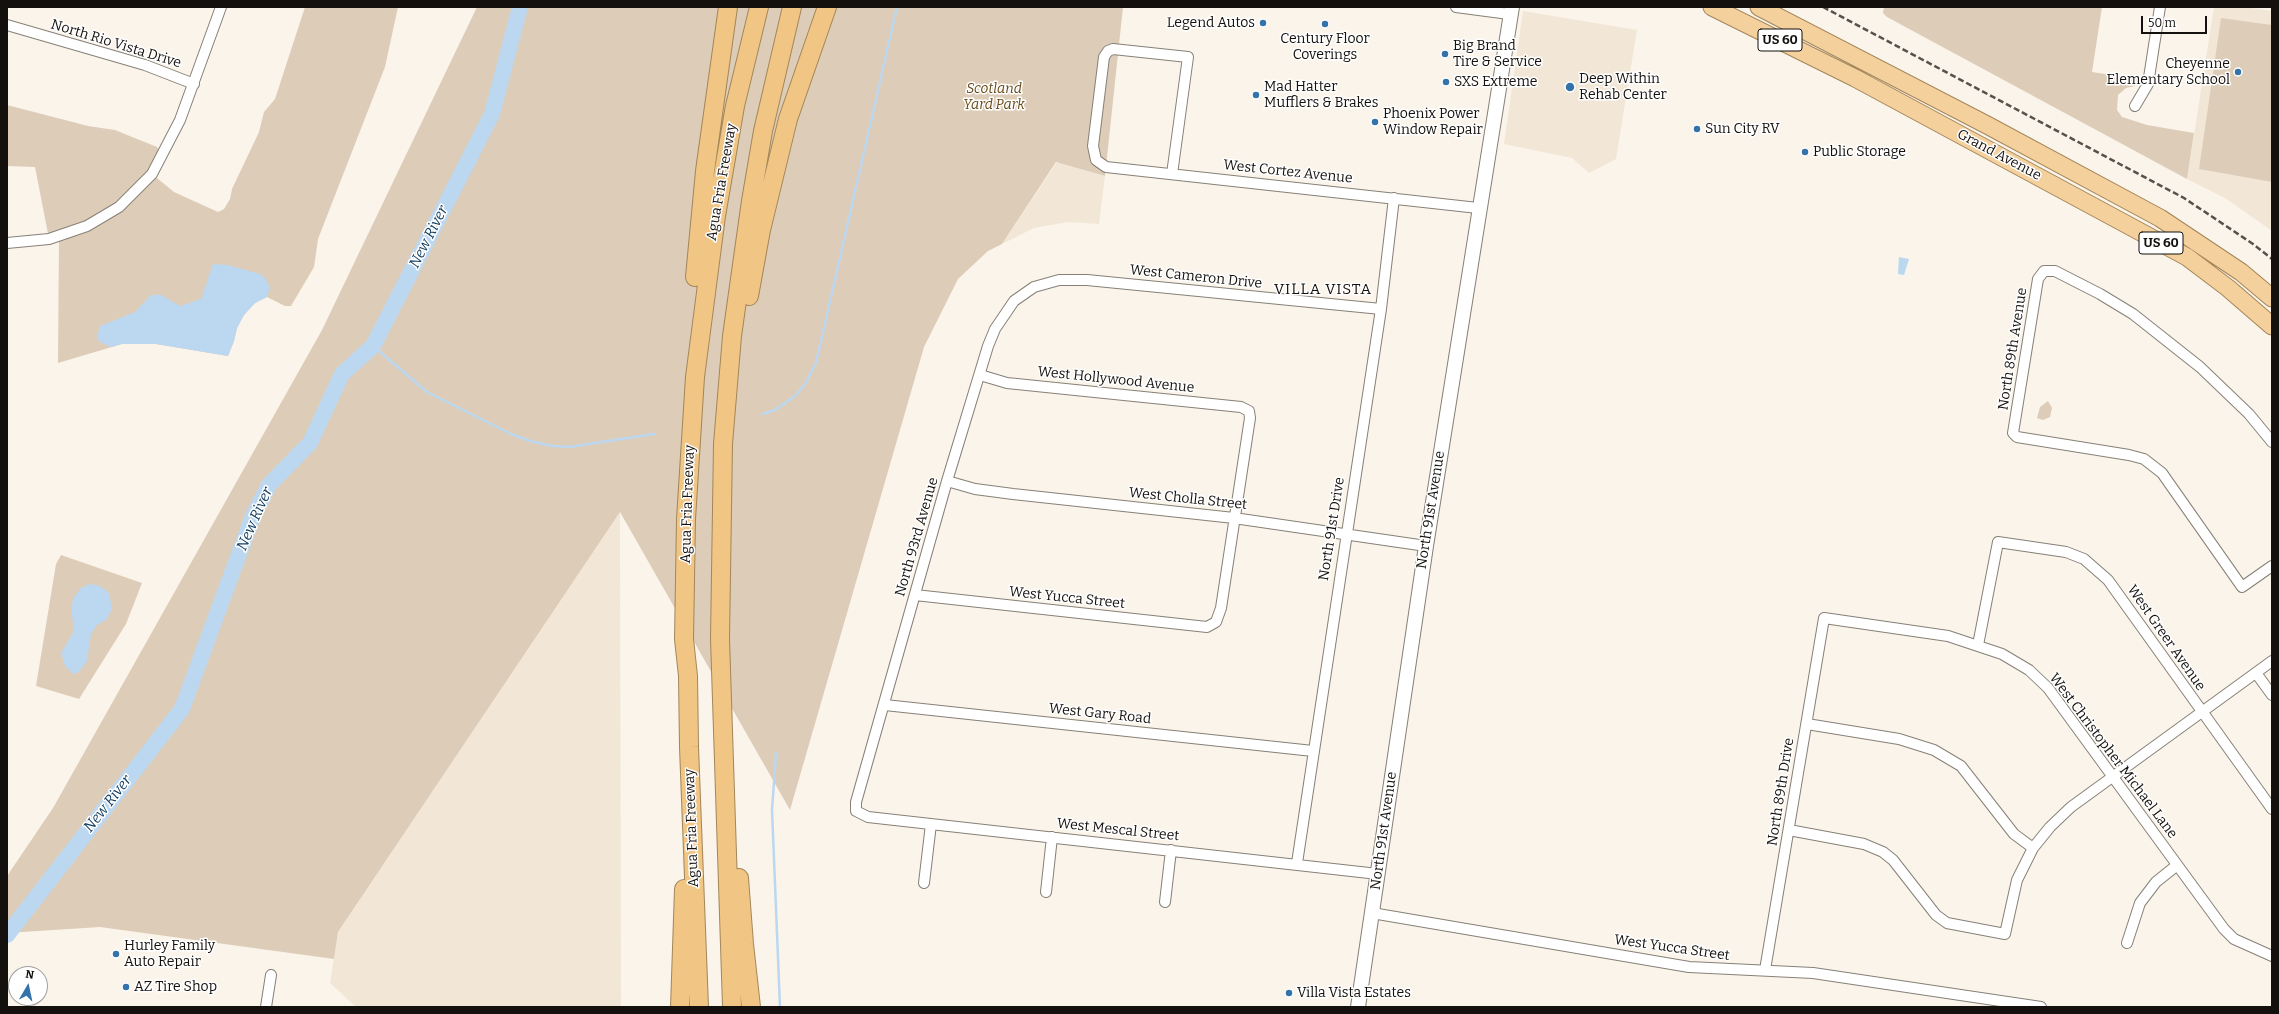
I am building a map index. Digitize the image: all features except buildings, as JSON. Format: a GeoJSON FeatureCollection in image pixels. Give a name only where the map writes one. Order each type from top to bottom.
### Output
{"type":"FeatureCollection","features":[{"type":"Feature","properties":{"kind":"highway"},"geometry":{"type":"LineString","coordinates":[[701,333],[693,292],[705,171],[728,7]]}},
{"type":"Feature","properties":{"kind":"highway","name":"Agua Fria Freeway"},"geometry":{"type":"LineString","coordinates":[[700,1007],[688,747],[688,676],[684,639],[687,504],[695,377],[708,265],[732,121],[759,7]]}},
{"type":"Feature","properties":{"kind":"highway"},"geometry":{"type":"LineString","coordinates":[[732,1007],[720,638],[721,493],[732,336],[753,186],[763,131],[792,7]]}},
{"type":"Feature","properties":{"kind":"highway"},"geometry":{"type":"LineString","coordinates":[[732,336],[749,298],[761,230],[788,119],[827,7]]}},
{"type":"Feature","properties":{"kind":"highway","name":"Grand Avenue"},"geometry":{"type":"LineString","coordinates":[[1712,7],[1848,74],[2187,257],[2224,284],[2272,326]]}},
{"type":"Feature","properties":{"kind":"highway","name":"Grand Avenue"},"geometry":{"type":"LineString","coordinates":[[1759,7],[2002,133],[2180,230],[2241,272],[2272,298]]}},
{"type":"Feature","properties":{"kind":"highway"},"geometry":{"type":"LineString","coordinates":[[1848,74],[1856,57]]}},
{"type":"Feature","properties":{"kind":"highway"},"geometry":{"type":"LineString","coordinates":[[1993,152],[2002,133]]}},
{"type":"Feature","properties":{"kind":"highway"},"geometry":{"type":"LineString","coordinates":[[720,638],[731,676],[738,866],[744,944],[752,1007]]}},
{"type":"Feature","properties":{"kind":"highway"},"geometry":{"type":"LineString","coordinates":[[680,1007],[684,866],[678,676],[684,639]]}},
{"type":"Feature","properties":{"kind":"main road","name":"North 91st Avenue"},"geometry":{"type":"LineString","coordinates":[[1358,1007],[1426,546],[1510,9]]}},
{"type":"Feature","properties":{"kind":"street"},"geometry":{"type":"LineString","coordinates":[[7,243],[50,239],[72,233],[92,224],[119,207],[152,174],[176,127],[194,84],[221,7]]}},
{"type":"Feature","properties":{"kind":"street"},"geometry":{"type":"LineString","coordinates":[[1456,7],[1510,9]]}},
{"type":"Feature","properties":{"kind":"street"},"geometry":{"type":"LineString","coordinates":[[2135,106],[2148,84],[2160,7]]}},
{"type":"Feature","properties":{"kind":"street","name":"North Rio Vista Drive"},"geometry":{"type":"LineString","coordinates":[[7,25],[145,65],[194,84]]}},
{"type":"Feature","properties":{"kind":"street","name":"West Cortez Avenue"},"geometry":{"type":"LineString","coordinates":[[1172,174],[1188,57],[1113,49],[1108,51],[1104,57],[1094,146],[1096,160],[1106,167],[1478,208]]}},
{"type":"Feature","properties":{"kind":"street","name":"North 91st Drive"},"geometry":{"type":"LineString","coordinates":[[1297,864],[1345,535],[1381,309],[1394,198]]}},
{"type":"Feature","properties":{"kind":"street","name":"North 89th Avenue"},"geometry":{"type":"LineString","coordinates":[[2272,442],[2226,391],[2161,334],[2100,294],[2054,271],[2044,271],[2038,279],[2014,433],[2017,437],[2130,455],[2154,465],[2162,473],[2242,587],[2272,566]]}},
{"type":"Feature","properties":{"kind":"street","name":"West Cameron Drive"},"geometry":{"type":"LineString","coordinates":[[1034,287],[1059,280],[1087,280],[1381,309]]}},
{"type":"Feature","properties":{"kind":"street","name":"North 93rd Avenue"},"geometry":{"type":"LineString","coordinates":[[856,811],[856,802],[885,706],[947,481],[994,329],[1014,301],[1034,287]]}},
{"type":"Feature","properties":{"kind":"street","name":"West Hollywood Avenue"},"geometry":{"type":"LineString","coordinates":[[980,375],[1007,383],[1241,407],[1249,411],[1250,418],[1234,518]]}},
{"type":"Feature","properties":{"kind":"street","name":"West Cholla Street"},"geometry":{"type":"LineString","coordinates":[[947,481],[975,489],[1234,518],[1426,546]]}},
{"type":"Feature","properties":{"kind":"street","name":"West Yucca Street"},"geometry":{"type":"LineString","coordinates":[[915,596],[1207,627],[1216,622],[1221,608],[1234,518]]}},
{"type":"Feature","properties":{"kind":"street","name":"West Greer Avenue"},"geometry":{"type":"LineString","coordinates":[[1978,645],[1998,542],[2066,552],[2084,559],[2094,566],[2108,580],[2272,809]]}},
{"type":"Feature","properties":{"kind":"street","name":"West Christopher Michael Lane"},"geometry":{"type":"LineString","coordinates":[[1824,618],[1948,636],[2002,654],[2029,670],[2048,688],[2114,777],[2176,866],[2234,939],[2272,956]]}},
{"type":"Feature","properties":{"kind":"street","name":"North 89th Drive"},"geometry":{"type":"LineString","coordinates":[[1766,970],[1824,618]]}},
{"type":"Feature","properties":{"kind":"street"},"geometry":{"type":"LineString","coordinates":[[1789,830],[1864,844],[1883,852],[1894,860],[1936,915],[1947,923],[2005,934],[2017,880],[2033,848],[2050,827],[2071,807],[2272,661]]}},
{"type":"Feature","properties":{"kind":"street"},"geometry":{"type":"LineString","coordinates":[[2256,673],[2272,695]]}},
{"type":"Feature","properties":{"kind":"street","name":"West Gary Road"},"geometry":{"type":"LineString","coordinates":[[885,706],[1313,751]]}},
{"type":"Feature","properties":{"kind":"street"},"geometry":{"type":"LineString","coordinates":[[1807,724],[1899,739],[1934,750],[1961,766],[2014,834],[2033,848]]}},
{"type":"Feature","properties":{"kind":"street","name":"West Mescal Street"},"geometry":{"type":"LineString","coordinates":[[856,811],[868,817],[1378,874]]}},
{"type":"Feature","properties":{"kind":"street"},"geometry":{"type":"LineString","coordinates":[[924,883],[931,824]]}},
{"type":"Feature","properties":{"kind":"street"},"geometry":{"type":"LineString","coordinates":[[1046,892],[1052,837]]}},
{"type":"Feature","properties":{"kind":"street"},"geometry":{"type":"LineString","coordinates":[[1166,902],[1171,850]]}},
{"type":"Feature","properties":{"kind":"street"},"geometry":{"type":"LineString","coordinates":[[2127,943],[2140,903],[2156,882],[2176,866]]}},
{"type":"Feature","properties":{"kind":"street","name":"West Yucca Street"},"geometry":{"type":"LineString","coordinates":[[1372,913],[1689,967],[1740,971],[1766,970],[1813,973],[1997,1004],[2041,1007]]}},
{"type":"Feature","properties":{"kind":"street"},"geometry":{"type":"LineString","coordinates":[[266,1007],[271,975]]}},
{"type":"Feature","properties":{"kind":"shaded area","name":"Cheyenne Elementary School"},"geometry":{"type":"Polygon","coordinates":[[[2214,7],[2245,7],[2272,11],[2272,231],[2225,198],[2187,179],[2214,7]]]}},
{"type":"Feature","properties":{"kind":"shaded area","name":"Deep Within Rehab Center"},"geometry":{"type":"Polygon","coordinates":[[[1523,11],[1637,30],[1616,159],[1589,173],[1572,158],[1504,144],[1523,11]]]}},
{"type":"Feature","properties":{"kind":"shaded area"},"geometry":{"type":"Polygon","coordinates":[[[1057,162],[1105,176],[1099,224],[1068,222],[1034,228],[1002,244],[1057,162]]]}},
{"type":"Feature","properties":{"kind":"shaded area"},"geometry":{"type":"Polygon","coordinates":[[[620,512],[621,1007],[356,1007],[330,983],[338,932],[620,512]]]}},
{"type":"Feature","properties":{"kind":"green space"},"geometry":{"type":"Polygon","coordinates":[[[305,7],[398,7],[385,67],[318,239],[314,267],[291,306],[285,306],[267,297],[255,303],[244,315],[237,328],[228,356],[156,344],[122,344],[58,363],[59,237],[49,239],[35,167],[7,166],[7,105],[88,126],[115,130],[157,147],[163,154],[152,174],[174,192],[218,212],[224,209],[230,199],[232,189],[259,132],[264,112],[275,99],[305,7]]]}},
{"type":"Feature","properties":{"kind":"green space","name":"Scotland Yard Park"},"geometry":{"type":"Polygon","coordinates":[[[477,7],[1123,7],[1105,176],[1056,162],[1002,244],[988,251],[958,279],[924,347],[790,810],[620,512],[338,932],[334,959],[100,927],[7,933],[7,876],[53,808],[322,330],[477,7]]]}},
{"type":"Feature","properties":{"kind":"green space"},"geometry":{"type":"Polygon","coordinates":[[[1884,7],[2102,7],[2092,72],[2139,79],[2135,86],[2126,88],[2118,95],[2117,110],[2122,117],[2147,125],[2194,133],[2187,179],[1887,17],[1883,13],[1884,7]]]}},
{"type":"Feature","properties":{"kind":"green space","name":"Cheyenne Elementary School"},"geometry":{"type":"Polygon","coordinates":[[[2221,18],[2272,25],[2272,182],[2199,169],[2221,18]]]}},
{"type":"Feature","properties":{"kind":"green space"},"geometry":{"type":"Polygon","coordinates":[[[2048,401],[2052,408],[2050,417],[2043,420],[2037,418],[2040,407],[2048,401]]]}},
{"type":"Feature","properties":{"kind":"green space"},"geometry":{"type":"Polygon","coordinates":[[[61,555],[142,583],[126,624],[79,699],[36,686],[56,564],[61,555]]]}},
{"type":"Feature","properties":{"kind":"water"},"geometry":{"type":"Polygon","coordinates":[[[1899,257],[1909,259],[1904,275],[1898,274],[1899,257]]]}},
{"type":"Feature","properties":{"kind":"water"},"geometry":{"type":"Polygon","coordinates":[[[213,264],[228,265],[260,274],[265,278],[270,287],[267,297],[255,303],[244,315],[237,328],[228,356],[156,344],[122,344],[111,347],[100,342],[97,338],[100,326],[135,312],[151,295],[161,295],[180,306],[201,299],[213,264]]]}},
{"type":"Feature","properties":{"kind":"water"},"geometry":{"type":"Polygon","coordinates":[[[90,584],[100,586],[109,593],[112,608],[107,619],[97,625],[91,634],[87,661],[79,672],[73,674],[65,666],[61,653],[74,631],[71,608],[74,597],[81,588],[90,584]]]}},
{"type":"Feature","properties":{"kind":"waterway","name":"New River"},"geometry":{"type":"LineString","coordinates":[[7,935],[182,709],[253,516],[269,485],[310,443],[342,374],[373,346],[492,114],[520,7]]}},
{"type":"Feature","properties":{"kind":"waterway"},"geometry":{"type":"LineString","coordinates":[[763,414],[775,410],[795,396],[805,384],[816,363],[897,7]]}},
{"type":"Feature","properties":{"kind":"waterway"},"geometry":{"type":"LineString","coordinates":[[373,346],[427,392],[511,434],[530,441],[552,446],[569,447],[654,434]]}},
{"type":"Feature","properties":{"kind":"waterway"},"geometry":{"type":"LineString","coordinates":[[776,753],[772,810],[780,1007]]}},
{"type":"Feature","properties":{"kind":"railway"},"geometry":{"type":"LineString","coordinates":[[1823,7],[2184,198],[2253,244],[2272,259]]}},
{"type":"Feature","properties":{"kind":"place","name":"Legend Autos"},"geometry":{"type":"Point","coordinates":[1263,23]}},
{"type":"Feature","properties":{"kind":"place","name":"Century Floor Coverings"},"geometry":{"type":"Point","coordinates":[1325,24]}},
{"type":"Feature","properties":{"kind":"place","name":"Big Brand Tire & Service"},"geometry":{"type":"Point","coordinates":[1445,54]}},
{"type":"Feature","properties":{"kind":"place","name":"Cheyenne Elementary School"},"geometry":{"type":"Point","coordinates":[2238,72]}},
{"type":"Feature","properties":{"kind":"place","name":"SXS Extreme"},"geometry":{"type":"Point","coordinates":[1446,82]}},
{"type":"Feature","properties":{"kind":"place","name":"Deep Within Rehab Center"},"geometry":{"type":"Point","coordinates":[1570,87]}},
{"type":"Feature","properties":{"kind":"place","name":"Mad Hatter Mufflers & Brakes"},"geometry":{"type":"Point","coordinates":[1256,95]}},
{"type":"Feature","properties":{"kind":"place","name":"Phoenix Power Window Repair"},"geometry":{"type":"Point","coordinates":[1375,122]}},
{"type":"Feature","properties":{"kind":"place","name":"Sun City RV"},"geometry":{"type":"Point","coordinates":[1697,129]}},
{"type":"Feature","properties":{"kind":"place","name":"Public Storage"},"geometry":{"type":"Point","coordinates":[1805,152]}},
{"type":"Feature","properties":{"kind":"place","name":"Hurley Family Auto Repair"},"geometry":{"type":"Point","coordinates":[116,954]}},
{"type":"Feature","properties":{"kind":"place","name":"AZ Tire Shop"},"geometry":{"type":"Point","coordinates":[126,987]}},
{"type":"Feature","properties":{"kind":"place","name":"Villa Vista Estates"},"geometry":{"type":"Point","coordinates":[1289,993]}},
{"type":"Feature","properties":{"kind":"district","name":"VILLA VISTA"},"geometry":{"type":"Point","coordinates":[1323,290]}}]}
